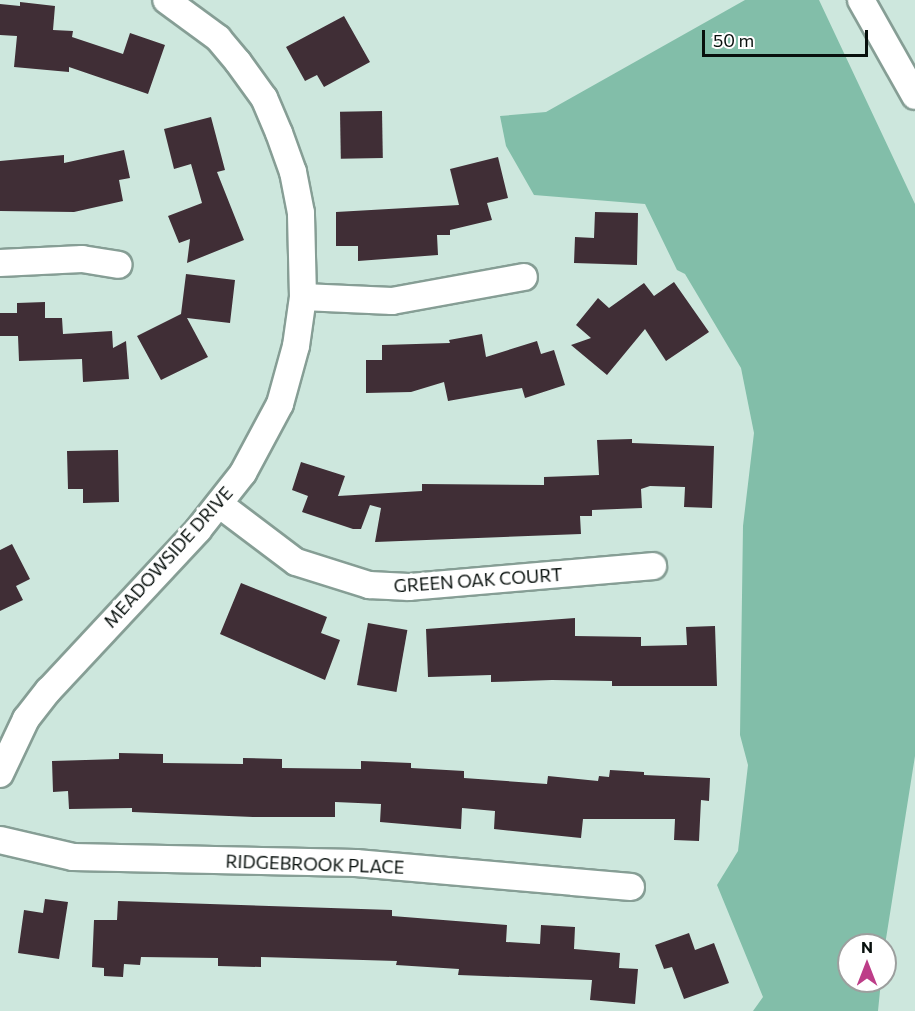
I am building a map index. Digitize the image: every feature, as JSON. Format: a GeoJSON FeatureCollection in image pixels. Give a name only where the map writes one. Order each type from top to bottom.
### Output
{"type":"FeatureCollection","features":[{"type":"Feature","properties":{"kind":"street"},"geometry":{"type":"LineString","coordinates":[[861,0],[915,96]]}},
{"type":"Feature","properties":{"kind":"street","name":"MEADOWSIDE DRIVE"},"geometry":{"type":"LineString","coordinates":[[0,774],[26,720],[49,690],[219,504],[255,455],[280,404],[296,346],[303,297],[301,213],[293,172],[270,111],[238,62],[218,38],[180,4]]}},
{"type":"Feature","properties":{"kind":"street"},"geometry":{"type":"LineString","coordinates":[[0,263],[82,260],[119,265]]}},
{"type":"Feature","properties":{"kind":"street"},"geometry":{"type":"LineString","coordinates":[[303,297],[392,301],[524,278]]}},
{"type":"Feature","properties":{"kind":"street","name":"GREEN OAK COURT"},"geometry":{"type":"LineString","coordinates":[[219,504],[296,562],[369,585],[409,587],[653,566]]}},
{"type":"Feature","properties":{"kind":"street","name":"RIDGEBROOK PLACE"},"geometry":{"type":"LineString","coordinates":[[0,840],[73,857],[356,863],[631,887]]}},
{"type":"Feature","properties":{"kind":"green space"},"geometry":{"type":"Polygon","coordinates":[[[745,0],[819,0],[915,204],[915,756],[887,933],[837,933],[837,993],[880,993],[878,1011],[753,1011],[763,997],[717,885],[738,851],[748,765],[740,735],[743,526],[754,433],[741,368],[685,274],[677,270],[645,204],[534,195],[506,146],[500,116],[546,112],[745,0]]]}},
{"type":"Feature","properties":{"kind":"building"},"geometry":{"type":"Polygon","coordinates":[[[20,2],[55,6],[53,30],[73,31],[72,37],[123,54],[130,33],[165,45],[148,94],[69,67],[69,72],[14,67],[17,36],[0,35],[0,4],[20,6],[20,2]]]}},
{"type":"Feature","properties":{"kind":"building"},"geometry":{"type":"Polygon","coordinates":[[[344,16],[370,62],[324,87],[317,75],[305,81],[286,47],[344,16]]]}},
{"type":"Feature","properties":{"kind":"building"},"geometry":{"type":"Polygon","coordinates":[[[382,111],[383,158],[341,159],[340,112],[382,111]]]}},
{"type":"Feature","properties":{"kind":"building"},"geometry":{"type":"Polygon","coordinates":[[[211,117],[225,170],[217,172],[244,240],[187,263],[190,239],[179,243],[168,216],[202,203],[191,164],[174,169],[164,129],[211,117]]]}},
{"type":"Feature","properties":{"kind":"building"},"geometry":{"type":"Polygon","coordinates":[[[124,150],[130,178],[119,180],[123,201],[74,212],[0,211],[0,161],[64,155],[64,163],[124,150]]]}},
{"type":"Feature","properties":{"kind":"building"},"geometry":{"type":"Polygon","coordinates":[[[498,157],[508,198],[487,203],[492,220],[450,230],[450,235],[437,235],[438,255],[358,261],[358,246],[336,246],[336,212],[459,205],[450,169],[498,157]]]}},
{"type":"Feature","properties":{"kind":"building"},"geometry":{"type":"Polygon","coordinates":[[[595,212],[638,213],[637,265],[574,263],[575,237],[594,238],[595,212]]]}},
{"type":"Feature","properties":{"kind":"building"},"geometry":{"type":"Polygon","coordinates":[[[186,274],[235,280],[230,323],[187,318],[208,357],[161,380],[137,336],[181,314],[186,274]]]}},
{"type":"Feature","properties":{"kind":"building"},"geometry":{"type":"Polygon","coordinates":[[[674,282],[709,332],[666,361],[645,329],[607,375],[571,345],[591,338],[576,325],[598,298],[609,308],[644,283],[654,296],[674,282]]]}},
{"type":"Feature","properties":{"kind":"building"},"geometry":{"type":"Polygon","coordinates":[[[45,302],[45,318],[62,318],[63,334],[112,331],[113,348],[126,341],[129,379],[83,382],[82,359],[19,361],[18,336],[0,336],[0,313],[17,313],[17,303],[45,302]]]}},
{"type":"Feature","properties":{"kind":"building"},"geometry":{"type":"Polygon","coordinates":[[[482,334],[486,357],[537,341],[541,354],[554,350],[565,385],[525,398],[522,388],[448,401],[444,382],[411,392],[366,393],[366,360],[382,360],[382,345],[450,343],[449,340],[482,334]]]}},
{"type":"Feature","properties":{"kind":"building"},"geometry":{"type":"Polygon","coordinates":[[[632,439],[632,443],[714,446],[712,508],[684,507],[685,487],[650,486],[641,489],[642,508],[592,510],[592,516],[580,516],[581,534],[375,542],[381,508],[370,505],[361,529],[353,529],[302,512],[308,496],[292,490],[301,462],[345,476],[338,496],[422,491],[422,484],[544,485],[544,477],[599,475],[597,440],[632,439]]]}},
{"type":"Feature","properties":{"kind":"building"},"geometry":{"type":"Polygon","coordinates":[[[118,450],[119,502],[83,503],[83,489],[68,489],[67,451],[118,450]]]}},
{"type":"Feature","properties":{"kind":"building"},"geometry":{"type":"Polygon","coordinates":[[[12,544],[30,579],[16,586],[23,600],[0,611],[0,550],[12,544]]]}},
{"type":"Feature","properties":{"kind":"building"},"geometry":{"type":"Polygon","coordinates":[[[241,583],[327,617],[321,633],[340,640],[325,680],[220,634],[241,583]]]}},
{"type":"Feature","properties":{"kind":"building"},"geometry":{"type":"Polygon","coordinates":[[[575,618],[575,636],[641,637],[641,646],[687,645],[686,627],[715,626],[717,686],[612,686],[612,681],[491,682],[491,675],[428,677],[426,629],[575,618]]]}},
{"type":"Feature","properties":{"kind":"building"},"geometry":{"type":"Polygon","coordinates":[[[368,623],[407,630],[396,692],[357,685],[368,623]]]}},
{"type":"Feature","properties":{"kind":"building"},"geometry":{"type":"Polygon","coordinates":[[[119,753],[163,754],[163,763],[243,764],[243,758],[282,759],[282,768],[361,769],[361,761],[411,763],[411,768],[464,771],[464,778],[547,784],[548,776],[598,781],[599,776],[609,777],[610,770],[644,772],[644,775],[710,778],[709,801],[701,800],[699,841],[674,840],[675,819],[583,819],[581,838],[494,829],[495,811],[462,808],[461,829],[380,822],[381,804],[335,802],[335,817],[253,817],[132,812],[132,808],[69,809],[68,791],[53,792],[52,761],[119,759],[119,753]]]}},
{"type":"Feature","properties":{"kind":"building"},"geometry":{"type":"Polygon","coordinates":[[[45,899],[68,902],[59,959],[18,953],[24,910],[43,913],[45,899]]]}},
{"type":"Feature","properties":{"kind":"building"},"geometry":{"type":"Polygon","coordinates":[[[118,901],[392,910],[392,916],[507,925],[506,942],[540,944],[541,925],[575,927],[574,949],[620,953],[619,968],[638,969],[635,1004],[590,1000],[592,980],[458,975],[459,969],[396,965],[397,961],[261,957],[261,967],[218,966],[218,958],[141,957],[140,965],[124,964],[123,977],[104,976],[104,968],[92,967],[94,920],[117,920],[118,901]]]}},
{"type":"Feature","properties":{"kind":"building"},"geometry":{"type":"Polygon","coordinates":[[[689,933],[695,950],[714,943],[729,983],[684,999],[672,967],[664,969],[655,945],[689,933]]]}}]}
